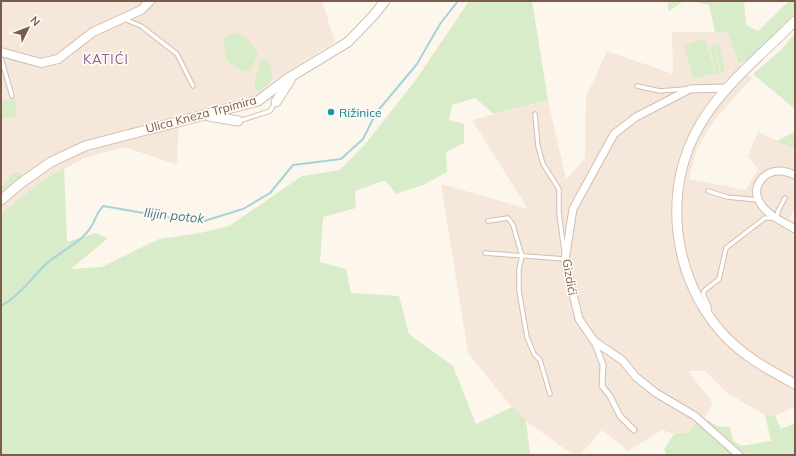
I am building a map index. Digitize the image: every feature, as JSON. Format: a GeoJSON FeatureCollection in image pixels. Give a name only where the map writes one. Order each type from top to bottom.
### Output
{"type":"FeatureCollection","features":[{"type":"Feature","properties":{"kind":"main road","name":"Ulica Kneza Trpimira"},"geometry":{"type":"LineString","coordinates":[[1,200],[21,182],[51,162],[85,146],[258,101],[293,75],[348,42],[374,16],[385,1]]}},
{"type":"Feature","properties":{"kind":"main road"},"geometry":{"type":"LineString","coordinates":[[795,21],[726,88],[700,124],[684,158],[676,209],[678,237],[683,263],[695,293],[709,317],[723,335],[746,356],[795,384]]}},
{"type":"Feature","properties":{"kind":"main road"},"geometry":{"type":"LineString","coordinates":[[276,102],[293,75]]}},
{"type":"Feature","properties":{"kind":"main road"},"geometry":{"type":"LineString","coordinates":[[202,116],[238,121]]}},
{"type":"Feature","properties":{"kind":"street"},"geometry":{"type":"LineString","coordinates":[[1,52],[41,63],[58,59],[93,32],[141,10],[150,1]]}},
{"type":"Feature","properties":{"kind":"street","name":"Gizdići"},"geometry":{"type":"LineString","coordinates":[[726,88],[690,89],[636,117],[614,134],[573,209],[565,260],[579,319],[594,341],[622,360],[636,377],[656,393],[695,416],[739,455]]}},
{"type":"Feature","properties":{"kind":"street"},"geometry":{"type":"LineString","coordinates":[[795,175],[780,171],[768,173],[762,178],[757,188],[758,200],[777,218],[795,230]]}},
{"type":"Feature","properties":{"kind":"street"},"geometry":{"type":"LineString","coordinates":[[594,341],[603,365],[602,386],[610,396],[620,416],[634,430]]}},
{"type":"Feature","properties":{"kind":"lane"},"geometry":{"type":"LineString","coordinates":[[123,18],[141,26],[177,54],[194,86]]}},
{"type":"Feature","properties":{"kind":"lane"},"geometry":{"type":"LineString","coordinates":[[1,58],[12,96]]}},
{"type":"Feature","properties":{"kind":"lane"},"geometry":{"type":"LineString","coordinates":[[637,86],[660,91],[690,89]]}},
{"type":"Feature","properties":{"kind":"lane"},"geometry":{"type":"LineString","coordinates":[[238,121],[270,111],[276,102]]}},
{"type":"Feature","properties":{"kind":"lane"},"geometry":{"type":"LineString","coordinates":[[485,253],[565,260],[559,214],[559,189],[543,164],[538,146],[535,114]]}},
{"type":"Feature","properties":{"kind":"lane"},"geometry":{"type":"LineString","coordinates":[[708,191],[727,197],[758,200]]}},
{"type":"Feature","properties":{"kind":"lane"},"geometry":{"type":"LineString","coordinates":[[709,317],[709,306],[703,293],[719,279],[726,248],[765,218],[777,218],[778,211],[785,198]]}},
{"type":"Feature","properties":{"kind":"lane"},"geometry":{"type":"LineString","coordinates":[[488,221],[508,218],[513,225],[522,256],[519,268],[519,291],[527,337],[534,354],[540,360],[550,394]]}},
{"type":"Feature","properties":{"kind":"shaded area"},"geometry":{"type":"Polygon","coordinates":[[[1,1],[322,1],[335,42],[277,78],[254,97],[241,102],[179,118],[177,165],[125,147],[82,159],[31,189],[1,214],[1,1]]]}},
{"type":"Feature","properties":{"kind":"shaded area"},"geometry":{"type":"Polygon","coordinates":[[[672,32],[730,32],[739,64],[752,78],[715,119],[696,151],[689,179],[746,190],[758,169],[748,156],[758,132],[795,149],[795,208],[790,218],[795,222],[795,406],[775,416],[765,415],[726,392],[705,371],[688,371],[713,403],[704,418],[697,421],[689,433],[674,434],[662,430],[628,451],[602,430],[580,455],[573,455],[518,415],[468,353],[441,184],[528,209],[472,120],[548,100],[566,179],[585,159],[586,97],[607,51],[673,74],[672,32]]]}},
{"type":"Feature","properties":{"kind":"green space"},"geometry":{"type":"Polygon","coordinates":[[[469,1],[532,1],[548,100],[494,114],[475,98],[452,105],[449,120],[464,124],[464,143],[446,152],[447,172],[423,185],[396,194],[385,180],[355,191],[356,208],[323,217],[320,262],[346,269],[351,293],[399,296],[409,334],[453,366],[476,424],[512,407],[526,420],[530,455],[1,455],[1,214],[31,189],[64,168],[67,242],[96,233],[108,238],[71,269],[102,267],[159,239],[200,233],[229,226],[302,176],[340,170],[366,143],[415,81],[469,1]]]}},
{"type":"Feature","properties":{"kind":"green space"},"geometry":{"type":"Polygon","coordinates":[[[672,1],[684,1],[669,11],[667,4],[672,1]]]}},
{"type":"Feature","properties":{"kind":"green space"},"geometry":{"type":"Polygon","coordinates":[[[690,1],[744,1],[746,25],[758,31],[789,1],[795,1],[795,13],[751,58],[739,64],[728,32],[715,32],[709,5],[690,1]]]}},
{"type":"Feature","properties":{"kind":"green space"},"geometry":{"type":"Polygon","coordinates":[[[231,33],[241,35],[251,42],[258,55],[251,70],[244,72],[226,60],[224,39],[231,33]]]}},
{"type":"Feature","properties":{"kind":"green space"},"geometry":{"type":"Polygon","coordinates":[[[794,34],[795,109],[753,74],[783,48],[794,34]]]}},
{"type":"Feature","properties":{"kind":"green space"},"geometry":{"type":"Polygon","coordinates":[[[705,38],[715,73],[693,79],[684,45],[705,38]]]}},
{"type":"Feature","properties":{"kind":"green space"},"geometry":{"type":"Polygon","coordinates":[[[715,44],[719,44],[725,72],[721,73],[715,44]]]}},
{"type":"Feature","properties":{"kind":"green space"},"geometry":{"type":"Polygon","coordinates":[[[714,45],[720,74],[716,75],[710,46],[714,45]]]}},
{"type":"Feature","properties":{"kind":"green space"},"geometry":{"type":"Polygon","coordinates":[[[261,59],[268,60],[271,65],[272,75],[269,83],[265,87],[255,92],[255,78],[261,59]]]}},
{"type":"Feature","properties":{"kind":"green space"},"geometry":{"type":"Polygon","coordinates":[[[15,99],[17,117],[1,119],[1,101],[15,99]]]}},
{"type":"Feature","properties":{"kind":"green space"},"geometry":{"type":"Polygon","coordinates":[[[794,132],[795,149],[777,141],[794,132]]]}},
{"type":"Feature","properties":{"kind":"green space"},"geometry":{"type":"Polygon","coordinates":[[[11,173],[21,173],[23,177],[1,196],[1,187],[8,181],[11,173]]]}},
{"type":"Feature","properties":{"kind":"green space"},"geometry":{"type":"Polygon","coordinates":[[[765,415],[775,416],[781,429],[795,423],[795,455],[753,455],[750,453],[746,455],[667,455],[664,449],[674,434],[689,433],[697,421],[704,418],[717,426],[730,427],[733,441],[742,446],[771,441],[765,415]]]}},
{"type":"Feature","properties":{"kind":"waterway","name":"Ilijin potok"},"geometry":{"type":"LineString","coordinates":[[1,306],[19,292],[46,264],[82,237],[91,227],[98,212],[103,206],[173,218],[204,221],[243,209],[270,193],[293,165],[341,159],[363,139],[376,113],[417,64],[440,24],[458,1]]}},
{"type":"Feature","properties":{"kind":"place","name":"Rižinice"},"geometry":{"type":"Point","coordinates":[331,112]}},
{"type":"Feature","properties":{"kind":"district","name":"KATIĆI"},"geometry":{"type":"Point","coordinates":[106,59]}}]}
